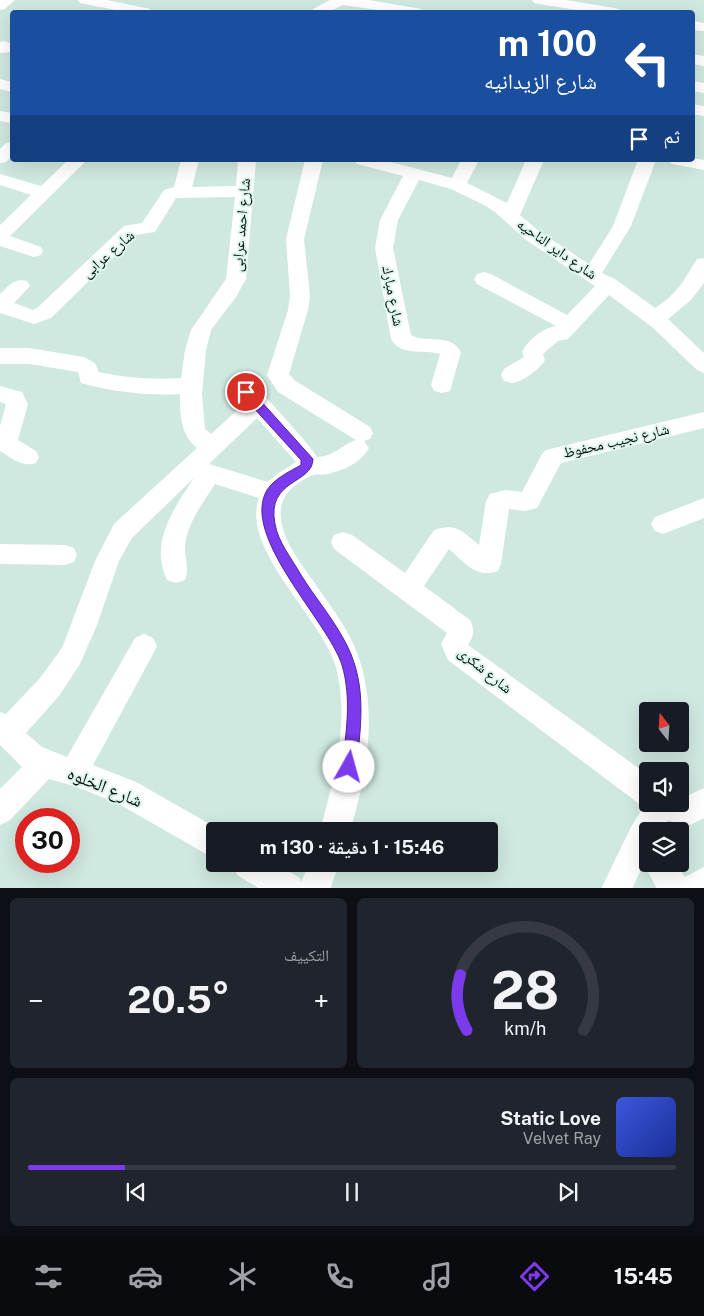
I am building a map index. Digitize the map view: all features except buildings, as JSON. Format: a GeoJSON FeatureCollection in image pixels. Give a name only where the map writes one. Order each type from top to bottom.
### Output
{"type":"FeatureCollection","features":[{"type":"Feature","properties":{"kind":"street"},"geometry":{"type":"LineString","coordinates":[[0,6],[8,0]]}},
{"type":"Feature","properties":{"kind":"street"},"geometry":{"type":"LineString","coordinates":[[85,0],[132,10]]}},
{"type":"Feature","properties":{"kind":"street"},"geometry":{"type":"LineString","coordinates":[[322,10],[341,0],[404,10]]}},
{"type":"Feature","properties":{"kind":"street"},"geometry":{"type":"LineString","coordinates":[[539,0],[602,10]]}},
{"type":"Feature","properties":{"kind":"street"},"geometry":{"type":"LineString","coordinates":[[0,158],[10,149]]}},
{"type":"Feature","properties":{"kind":"street","name":"شارع عرابى"},"geometry":{"type":"LineString","coordinates":[[0,306],[34,317],[44,313],[131,230],[148,228],[171,193],[182,190],[189,162]]}},
{"type":"Feature","properties":{"kind":"street","name":"شارع احمد عرابى"},"geometry":{"type":"LineString","coordinates":[[213,447],[200,438],[194,428],[192,360],[197,339],[207,320],[228,296],[236,279],[247,162]]}},
{"type":"Feature","properties":{"kind":"street"},"geometry":{"type":"LineString","coordinates":[[314,162],[295,239],[300,296],[278,375],[286,386],[360,440],[346,458],[330,465],[307,466],[286,479],[272,492],[268,513],[272,535],[300,584],[339,642],[349,665],[354,690],[355,716],[349,767],[337,822]]}},
{"type":"Feature","properties":{"kind":"street","name":"شارع داير الناحيه"},"geometry":{"type":"LineString","coordinates":[[376,162],[422,169],[490,201],[533,236],[600,279],[654,318],[703,363]]}},
{"type":"Feature","properties":{"kind":"street"},"geometry":{"type":"LineString","coordinates":[[457,185],[469,162]]}},
{"type":"Feature","properties":{"kind":"street"},"geometry":{"type":"LineString","coordinates":[[510,216],[534,162]]}},
{"type":"Feature","properties":{"kind":"street"},"geometry":{"type":"LineString","coordinates":[[512,375],[535,360],[532,352],[552,335],[560,335],[570,325],[600,279],[646,162]]}},
{"type":"Feature","properties":{"kind":"street"},"geometry":{"type":"LineString","coordinates":[[688,162],[704,165]]}},
{"type":"Feature","properties":{"kind":"street"},"geometry":{"type":"LineString","coordinates":[[0,235],[75,163]]}},
{"type":"Feature","properties":{"kind":"street","name":"شارع مبارك"},"geometry":{"type":"LineString","coordinates":[[422,169],[389,220],[384,248],[401,339],[410,344],[446,348],[451,352],[442,385]]}},
{"type":"Feature","properties":{"kind":"street"},"geometry":{"type":"LineString","coordinates":[[0,179],[44,193]]}},
{"type":"Feature","properties":{"kind":"street"},"geometry":{"type":"LineString","coordinates":[[171,193],[245,191]]}},
{"type":"Feature","properties":{"kind":"street"},"geometry":{"type":"LineString","coordinates":[[0,239],[34,251]]}},
{"type":"Feature","properties":{"kind":"street"},"geometry":{"type":"LineString","coordinates":[[654,318],[686,294],[704,264]]}},
{"type":"Feature","properties":{"kind":"street"},"geometry":{"type":"LineString","coordinates":[[484,280],[570,325]]}},
{"type":"Feature","properties":{"kind":"street"},"geometry":{"type":"LineString","coordinates":[[0,306],[20,286]]}},
{"type":"Feature","properties":{"kind":"street"},"geometry":{"type":"LineString","coordinates":[[0,356],[30,356],[84,365],[88,368],[89,377],[125,384],[163,387],[193,385]]}},
{"type":"Feature","properties":{"kind":"street"},"geometry":{"type":"LineString","coordinates":[[0,394],[14,398],[17,404],[6,444],[28,457]]}},
{"type":"Feature","properties":{"kind":"street"},"geometry":{"type":"LineString","coordinates":[[176,572],[171,552],[175,531],[201,470],[213,447],[252,398],[307,459],[307,466]]}},
{"type":"Feature","properties":{"kind":"street","name":"شارع نجيب محفوظ"},"geometry":{"type":"LineString","coordinates":[[408,589],[443,537],[450,536],[484,564],[489,564],[498,501],[502,499],[526,502],[531,499],[550,460],[554,456],[704,420]]}},
{"type":"Feature","properties":{"kind":"street"},"geometry":{"type":"LineString","coordinates":[[201,470],[272,492]]}},
{"type":"Feature","properties":{"kind":"street"},"geometry":{"type":"LineString","coordinates":[[3,729],[52,684],[72,655],[112,547],[136,518],[201,470]]}},
{"type":"Feature","properties":{"kind":"street"},"geometry":{"type":"LineString","coordinates":[[663,524],[704,508]]}},
{"type":"Feature","properties":{"kind":"street","name":"شارع شكرى"},"geometry":{"type":"LineString","coordinates":[[343,542],[461,628],[461,634],[454,644],[457,652],[639,786]]}},
{"type":"Feature","properties":{"kind":"street"},"geometry":{"type":"LineString","coordinates":[[0,554],[65,555]]}},
{"type":"Feature","properties":{"kind":"street"},"geometry":{"type":"LineString","coordinates":[[74,772],[144,646]]}},
{"type":"Feature","properties":{"kind":"street","name":"شارع الخلوه"},"geometry":{"type":"LineString","coordinates":[[3,729],[21,748],[44,763],[74,772],[126,792],[206,839]]}},
{"type":"Feature","properties":{"kind":"street"},"geometry":{"type":"LineString","coordinates":[[0,810],[44,763]]}},
{"type":"Feature","properties":{"kind":"street"},"geometry":{"type":"LineString","coordinates":[[689,810],[704,803]]}},
{"type":"Feature","properties":{"kind":"street"},"geometry":{"type":"LineString","coordinates":[[616,888],[639,850]]}},
{"type":"Feature","properties":{"kind":"street"},"geometry":{"type":"LineString","coordinates":[[262,872],[289,888]]}},
{"type":"Feature","properties":{"kind":"street"},"geometry":{"type":"LineString","coordinates":[[314,888],[321,872]]}},
{"type":"Feature","properties":{"kind":"street"},"geometry":{"type":"LineString","coordinates":[[664,872],[675,888]]}},
{"type":"Feature","properties":{"kind":"street"},"geometry":{"type":"LineString","coordinates":[[693,888],[704,882]]}},
{"type":"Feature","properties":{"kind":"route"},"geometry":{"type":"LineString","coordinates":[[246,392],[308,462],[305,469],[286,479],[272,492],[269,503],[268,524],[272,535],[300,584],[339,642],[349,665],[354,690],[355,716],[349,767]]}}]}
